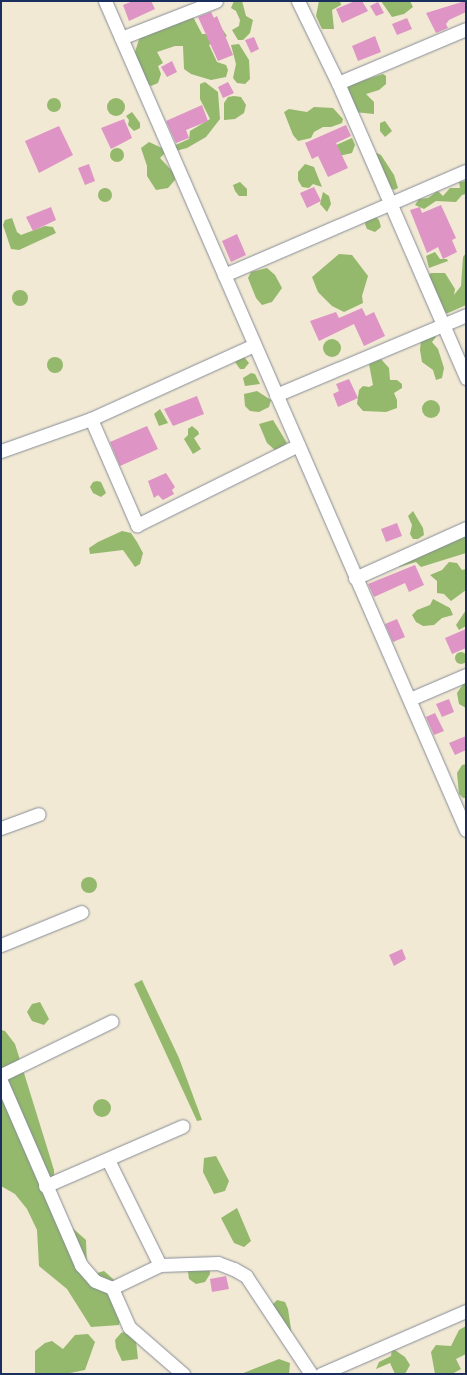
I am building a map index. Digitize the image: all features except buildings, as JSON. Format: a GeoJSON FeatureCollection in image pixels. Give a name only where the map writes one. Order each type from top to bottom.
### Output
{"type":"FeatureCollection","features":[{"type":"Feature","properties":{"kind":"street"},"geometry":{"type":"LineString","coordinates":[[105,1],[355,578],[462,810],[466,830]]}},
{"type":"Feature","properties":{"kind":"street"},"geometry":{"type":"LineString","coordinates":[[121,38],[216,1]]}},
{"type":"Feature","properties":{"kind":"street"},"geometry":{"type":"LineString","coordinates":[[298,1],[338,84],[442,326],[466,378]]}},
{"type":"Feature","properties":{"kind":"street"},"geometry":{"type":"LineString","coordinates":[[338,84],[466,30]]}},
{"type":"Feature","properties":{"kind":"street"},"geometry":{"type":"LineString","coordinates":[[224,275],[389,202],[466,171]]}},
{"type":"Feature","properties":{"kind":"street"},"geometry":{"type":"LineString","coordinates":[[276,394],[466,315]]}},
{"type":"Feature","properties":{"kind":"street"},"geometry":{"type":"LineString","coordinates":[[1,450],[91,419],[254,344]]}},
{"type":"Feature","properties":{"kind":"street"},"geometry":{"type":"LineString","coordinates":[[91,419],[137,525],[298,445]]}},
{"type":"Feature","properties":{"kind":"street"},"geometry":{"type":"LineString","coordinates":[[355,578],[466,528]]}},
{"type":"Feature","properties":{"kind":"street"},"geometry":{"type":"LineString","coordinates":[[410,700],[466,675]]}},
{"type":"Feature","properties":{"kind":"street"},"geometry":{"type":"LineString","coordinates":[[1,828],[39,814]]}},
{"type":"Feature","properties":{"kind":"street"},"geometry":{"type":"LineString","coordinates":[[1,945],[82,912]]}},
{"type":"Feature","properties":{"kind":"street"},"geometry":{"type":"LineString","coordinates":[[1,1075],[112,1021]]}},
{"type":"Feature","properties":{"kind":"street"},"geometry":{"type":"LineString","coordinates":[[1,1081],[45,1186],[82,1265],[95,1281],[112,1288],[129,1327],[183,1374]]}},
{"type":"Feature","properties":{"kind":"street"},"geometry":{"type":"LineString","coordinates":[[45,1186],[108,1160],[183,1126]]}},
{"type":"Feature","properties":{"kind":"street"},"geometry":{"type":"LineString","coordinates":[[108,1160],[160,1265]]}},
{"type":"Feature","properties":{"kind":"street"},"geometry":{"type":"LineString","coordinates":[[112,1288],[160,1265],[218,1263],[246,1276],[311,1374]]}},
{"type":"Feature","properties":{"kind":"street"},"geometry":{"type":"LineString","coordinates":[[322,1374],[466,1311]]}},
{"type":"Feature","properties":{"kind":"green space"},"geometry":{"type":"Polygon","coordinates":[[[234,1],[242,1],[246,16],[253,20],[250,33],[243,40],[238,40],[232,30],[239,26],[240,20],[236,11],[231,8],[234,1]]]}},
{"type":"Feature","properties":{"kind":"green space"},"geometry":{"type":"Polygon","coordinates":[[[319,1],[340,1],[341,5],[332,10],[334,29],[322,29],[316,16],[319,1]]]}},
{"type":"Feature","properties":{"kind":"green space"},"geometry":{"type":"Polygon","coordinates":[[[381,1],[410,1],[413,7],[404,14],[392,17],[381,1]]]}},
{"type":"Feature","properties":{"kind":"green space"},"geometry":{"type":"Polygon","coordinates":[[[192,15],[202,34],[210,34],[220,26],[227,36],[209,45],[217,62],[226,65],[228,70],[226,77],[211,80],[191,74],[184,69],[183,46],[175,46],[157,52],[163,63],[158,66],[161,74],[158,83],[151,86],[142,79],[136,59],[135,52],[141,33],[192,15]]]}},
{"type":"Feature","properties":{"kind":"green space"},"geometry":{"type":"Polygon","coordinates":[[[239,44],[249,60],[250,79],[245,84],[237,83],[233,78],[236,64],[231,45],[239,44]]]}},
{"type":"Feature","properties":{"kind":"green space"},"geometry":{"type":"Polygon","coordinates":[[[383,74],[386,76],[386,84],[379,90],[366,94],[374,102],[374,114],[354,112],[346,89],[352,84],[383,74]]]}},
{"type":"Feature","properties":{"kind":"green space"},"geometry":{"type":"Polygon","coordinates":[[[205,82],[218,92],[220,119],[206,137],[187,148],[172,152],[169,148],[189,139],[190,131],[210,119],[200,99],[200,84],[205,82]]]}},
{"type":"Feature","properties":{"kind":"green space"},"geometry":{"type":"Polygon","coordinates":[[[228,97],[241,97],[246,105],[244,113],[235,119],[224,120],[224,103],[228,97]]]}},
{"type":"Feature","properties":{"kind":"green space"},"geometry":{"type":"Polygon","coordinates":[[[51,98],[57,98],[61,102],[61,108],[57,112],[51,112],[47,108],[47,102],[51,98]]]}},
{"type":"Feature","properties":{"kind":"green space"},"geometry":{"type":"Polygon","coordinates":[[[116,98],[122,101],[125,107],[122,113],[116,116],[110,113],[107,107],[110,101],[116,98]]]}},
{"type":"Feature","properties":{"kind":"green space"},"geometry":{"type":"Polygon","coordinates":[[[314,107],[333,108],[343,119],[342,123],[331,127],[323,127],[314,132],[311,138],[298,141],[293,135],[284,112],[289,109],[307,112],[314,107]]]}},
{"type":"Feature","properties":{"kind":"green space"},"geometry":{"type":"Polygon","coordinates":[[[132,112],[140,123],[140,128],[134,131],[128,125],[129,120],[126,116],[132,112]]]}},
{"type":"Feature","properties":{"kind":"green space"},"geometry":{"type":"Polygon","coordinates":[[[385,121],[392,131],[385,137],[380,131],[380,123],[385,121]]]}},
{"type":"Feature","properties":{"kind":"green space"},"geometry":{"type":"Polygon","coordinates":[[[352,138],[355,145],[352,153],[339,156],[334,146],[352,138]]]}},
{"type":"Feature","properties":{"kind":"green space"},"geometry":{"type":"Polygon","coordinates":[[[149,142],[162,148],[165,153],[160,158],[175,174],[175,180],[168,188],[156,190],[147,176],[147,166],[141,148],[149,142]]]}},
{"type":"Feature","properties":{"kind":"green space"},"geometry":{"type":"Polygon","coordinates":[[[114,148],[120,148],[124,152],[124,158],[120,162],[114,162],[110,158],[110,152],[114,148]]]}},
{"type":"Feature","properties":{"kind":"green space"},"geometry":{"type":"Polygon","coordinates":[[[377,153],[381,155],[394,175],[398,188],[394,190],[388,187],[374,157],[377,153]]]}},
{"type":"Feature","properties":{"kind":"green space"},"geometry":{"type":"Polygon","coordinates":[[[305,164],[314,167],[322,187],[313,184],[309,188],[302,187],[298,180],[298,172],[305,164]]]}},
{"type":"Feature","properties":{"kind":"green space"},"geometry":{"type":"Polygon","coordinates":[[[466,181],[466,194],[462,195],[456,202],[436,201],[424,209],[415,205],[419,199],[428,198],[438,191],[443,196],[450,188],[460,188],[459,182],[466,181]]]}},
{"type":"Feature","properties":{"kind":"green space"},"geometry":{"type":"Polygon","coordinates":[[[240,182],[247,189],[247,196],[239,196],[235,191],[233,185],[240,182]]]}},
{"type":"Feature","properties":{"kind":"green space"},"geometry":{"type":"Polygon","coordinates":[[[105,188],[110,190],[112,195],[110,200],[105,202],[100,200],[98,195],[100,190],[105,188]]]}},
{"type":"Feature","properties":{"kind":"green space"},"geometry":{"type":"Polygon","coordinates":[[[323,192],[329,196],[331,204],[327,212],[320,204],[323,192]]]}},
{"type":"Feature","properties":{"kind":"green space"},"geometry":{"type":"Polygon","coordinates":[[[375,216],[379,220],[381,227],[375,232],[367,229],[365,224],[366,218],[375,216]]]}},
{"type":"Feature","properties":{"kind":"green space"},"geometry":{"type":"Polygon","coordinates":[[[12,218],[17,232],[21,235],[45,226],[53,227],[56,233],[19,250],[11,249],[3,225],[5,220],[12,218]]]}},
{"type":"Feature","properties":{"kind":"green space"},"geometry":{"type":"Polygon","coordinates":[[[435,252],[440,259],[447,259],[448,261],[429,268],[426,256],[435,252]]]}},
{"type":"Feature","properties":{"kind":"green space"},"geometry":{"type":"Polygon","coordinates":[[[466,253],[466,305],[448,313],[441,313],[427,277],[431,273],[445,273],[455,289],[454,295],[461,286],[463,257],[466,253]]]}},
{"type":"Feature","properties":{"kind":"green space"},"geometry":{"type":"Polygon","coordinates":[[[339,254],[352,255],[368,276],[362,296],[363,303],[344,312],[332,306],[318,292],[312,277],[339,254]]]}},
{"type":"Feature","properties":{"kind":"green space"},"geometry":{"type":"Polygon","coordinates":[[[267,268],[275,275],[282,288],[272,302],[262,305],[256,298],[248,278],[251,272],[267,268]]]}},
{"type":"Feature","properties":{"kind":"green space"},"geometry":{"type":"Polygon","coordinates":[[[20,290],[27,295],[28,298],[23,305],[20,306],[13,301],[12,298],[17,291],[20,290]]]}},
{"type":"Feature","properties":{"kind":"green space"},"geometry":{"type":"Polygon","coordinates":[[[432,331],[436,337],[432,342],[438,349],[444,368],[442,378],[436,380],[433,370],[422,362],[420,350],[421,340],[432,331]]]}},
{"type":"Feature","properties":{"kind":"green space"},"geometry":{"type":"Polygon","coordinates":[[[332,339],[338,342],[341,348],[338,354],[332,357],[326,354],[323,348],[326,342],[332,339]]]}},
{"type":"Feature","properties":{"kind":"green space"},"geometry":{"type":"Polygon","coordinates":[[[241,353],[249,363],[244,369],[240,369],[234,359],[241,353]]]}},
{"type":"Feature","properties":{"kind":"green space"},"geometry":{"type":"Polygon","coordinates":[[[55,357],[61,359],[63,365],[61,371],[55,373],[49,371],[47,365],[49,359],[55,357]]]}},
{"type":"Feature","properties":{"kind":"green space"},"geometry":{"type":"Polygon","coordinates":[[[381,359],[389,368],[390,380],[397,380],[402,384],[402,388],[394,393],[397,400],[397,408],[386,412],[363,411],[357,404],[359,390],[363,386],[369,387],[373,385],[369,364],[381,359]]]}},
{"type":"Feature","properties":{"kind":"green space"},"geometry":{"type":"Polygon","coordinates":[[[251,373],[255,374],[260,384],[245,386],[243,378],[251,373]]]}},
{"type":"Feature","properties":{"kind":"green space"},"geometry":{"type":"Polygon","coordinates":[[[257,391],[271,400],[269,407],[259,412],[250,411],[245,406],[244,394],[257,391]]]}},
{"type":"Feature","properties":{"kind":"green space"},"geometry":{"type":"Polygon","coordinates":[[[427,400],[435,400],[440,405],[438,416],[435,418],[427,418],[422,413],[422,405],[427,400]]]}},
{"type":"Feature","properties":{"kind":"green space"},"geometry":{"type":"Polygon","coordinates":[[[160,409],[168,423],[159,426],[154,414],[160,409]]]}},
{"type":"Feature","properties":{"kind":"green space"},"geometry":{"type":"Polygon","coordinates":[[[273,420],[287,443],[276,451],[267,443],[259,424],[273,420]]]}},
{"type":"Feature","properties":{"kind":"green space"},"geometry":{"type":"Polygon","coordinates":[[[192,426],[198,431],[199,434],[194,438],[201,449],[193,454],[184,439],[188,435],[188,429],[192,426]]]}},
{"type":"Feature","properties":{"kind":"green space"},"geometry":{"type":"Polygon","coordinates":[[[93,482],[101,482],[106,493],[101,497],[93,493],[90,487],[93,482]]]}},
{"type":"Feature","properties":{"kind":"green space"},"geometry":{"type":"Polygon","coordinates":[[[413,511],[423,528],[424,535],[418,539],[413,539],[410,534],[412,525],[408,516],[413,511]]]}},
{"type":"Feature","properties":{"kind":"green space"},"geometry":{"type":"Polygon","coordinates":[[[122,531],[131,533],[143,553],[140,564],[135,567],[123,550],[90,554],[89,548],[98,542],[122,531]]]}},
{"type":"Feature","properties":{"kind":"green space"},"geometry":{"type":"Polygon","coordinates":[[[466,536],[466,553],[421,567],[416,562],[399,567],[399,562],[466,536]]]}},
{"type":"Feature","properties":{"kind":"green space"},"geometry":{"type":"Polygon","coordinates":[[[449,562],[457,563],[462,570],[466,569],[466,590],[451,601],[444,594],[437,593],[437,581],[430,575],[442,570],[449,562]]]}},
{"type":"Feature","properties":{"kind":"green space"},"geometry":{"type":"Polygon","coordinates":[[[433,599],[450,608],[453,615],[442,618],[434,625],[423,626],[416,622],[412,615],[417,610],[430,605],[433,599]]]}},
{"type":"Feature","properties":{"kind":"green space"},"geometry":{"type":"Polygon","coordinates":[[[466,610],[466,626],[459,630],[456,625],[466,610]]]}},
{"type":"Feature","properties":{"kind":"green space"},"geometry":{"type":"Polygon","coordinates":[[[461,652],[465,654],[467,658],[465,662],[461,664],[457,662],[455,658],[457,654],[461,652]]]}},
{"type":"Feature","properties":{"kind":"green space"},"geometry":{"type":"Polygon","coordinates":[[[466,680],[466,708],[459,704],[457,693],[466,680]]]}},
{"type":"Feature","properties":{"kind":"green space"},"geometry":{"type":"Polygon","coordinates":[[[466,764],[466,798],[463,798],[459,794],[457,773],[462,765],[466,764]]]}},
{"type":"Feature","properties":{"kind":"green space"},"geometry":{"type":"Polygon","coordinates":[[[89,877],[95,879],[97,885],[95,891],[89,893],[83,891],[81,885],[83,879],[89,877]]]}},
{"type":"Feature","properties":{"kind":"green space"},"geometry":{"type":"Polygon","coordinates":[[[142,980],[179,1058],[202,1120],[197,1121],[134,984],[142,980]]]}},
{"type":"Feature","properties":{"kind":"green space"},"geometry":{"type":"Polygon","coordinates":[[[40,1002],[49,1019],[44,1025],[32,1021],[27,1012],[32,1004],[40,1002]]]}},
{"type":"Feature","properties":{"kind":"green space"},"geometry":{"type":"Polygon","coordinates":[[[1,1030],[5,1031],[15,1044],[54,1170],[54,1192],[69,1225],[86,1240],[87,1267],[90,1275],[104,1271],[120,1285],[124,1300],[119,1325],[91,1327],[67,1289],[39,1266],[37,1230],[27,1209],[15,1194],[1,1186],[1,1030]]]}},
{"type":"Feature","properties":{"kind":"green space"},"geometry":{"type":"Polygon","coordinates":[[[102,1099],[108,1102],[111,1108],[108,1114],[102,1117],[96,1114],[93,1108],[96,1102],[102,1099]]]}},
{"type":"Feature","properties":{"kind":"green space"},"geometry":{"type":"Polygon","coordinates":[[[216,1156],[229,1181],[225,1191],[214,1194],[203,1172],[204,1158],[216,1156]]]}},
{"type":"Feature","properties":{"kind":"green space"},"geometry":{"type":"Polygon","coordinates":[[[237,1208],[251,1241],[244,1247],[234,1243],[221,1218],[237,1208]]]}},
{"type":"Feature","properties":{"kind":"green space"},"geometry":{"type":"Polygon","coordinates":[[[191,1264],[209,1264],[210,1274],[205,1282],[196,1284],[189,1279],[188,1272],[191,1264]]]}},
{"type":"Feature","properties":{"kind":"green space"},"geometry":{"type":"Polygon","coordinates":[[[277,1300],[285,1302],[288,1309],[292,1336],[270,1307],[277,1300]]]}},
{"type":"Feature","properties":{"kind":"green space"},"geometry":{"type":"Polygon","coordinates":[[[466,1326],[466,1354],[456,1359],[461,1369],[452,1374],[435,1374],[431,1352],[436,1345],[451,1346],[459,1330],[466,1326]]]}},
{"type":"Feature","properties":{"kind":"green space"},"geometry":{"type":"Polygon","coordinates":[[[130,1330],[136,1341],[138,1359],[122,1361],[116,1348],[115,1340],[121,1333],[130,1330]]]}},
{"type":"Feature","properties":{"kind":"green space"},"geometry":{"type":"Polygon","coordinates":[[[88,1334],[95,1342],[85,1370],[65,1374],[35,1374],[35,1351],[45,1343],[52,1341],[63,1349],[75,1335],[88,1334]]]}},
{"type":"Feature","properties":{"kind":"green space"},"geometry":{"type":"Polygon","coordinates":[[[392,1348],[405,1357],[410,1365],[405,1374],[395,1374],[390,1363],[376,1369],[379,1362],[391,1356],[392,1348]]]}},
{"type":"Feature","properties":{"kind":"green space"},"geometry":{"type":"Polygon","coordinates":[[[279,1359],[290,1363],[289,1374],[241,1374],[279,1359]]]}}]}
